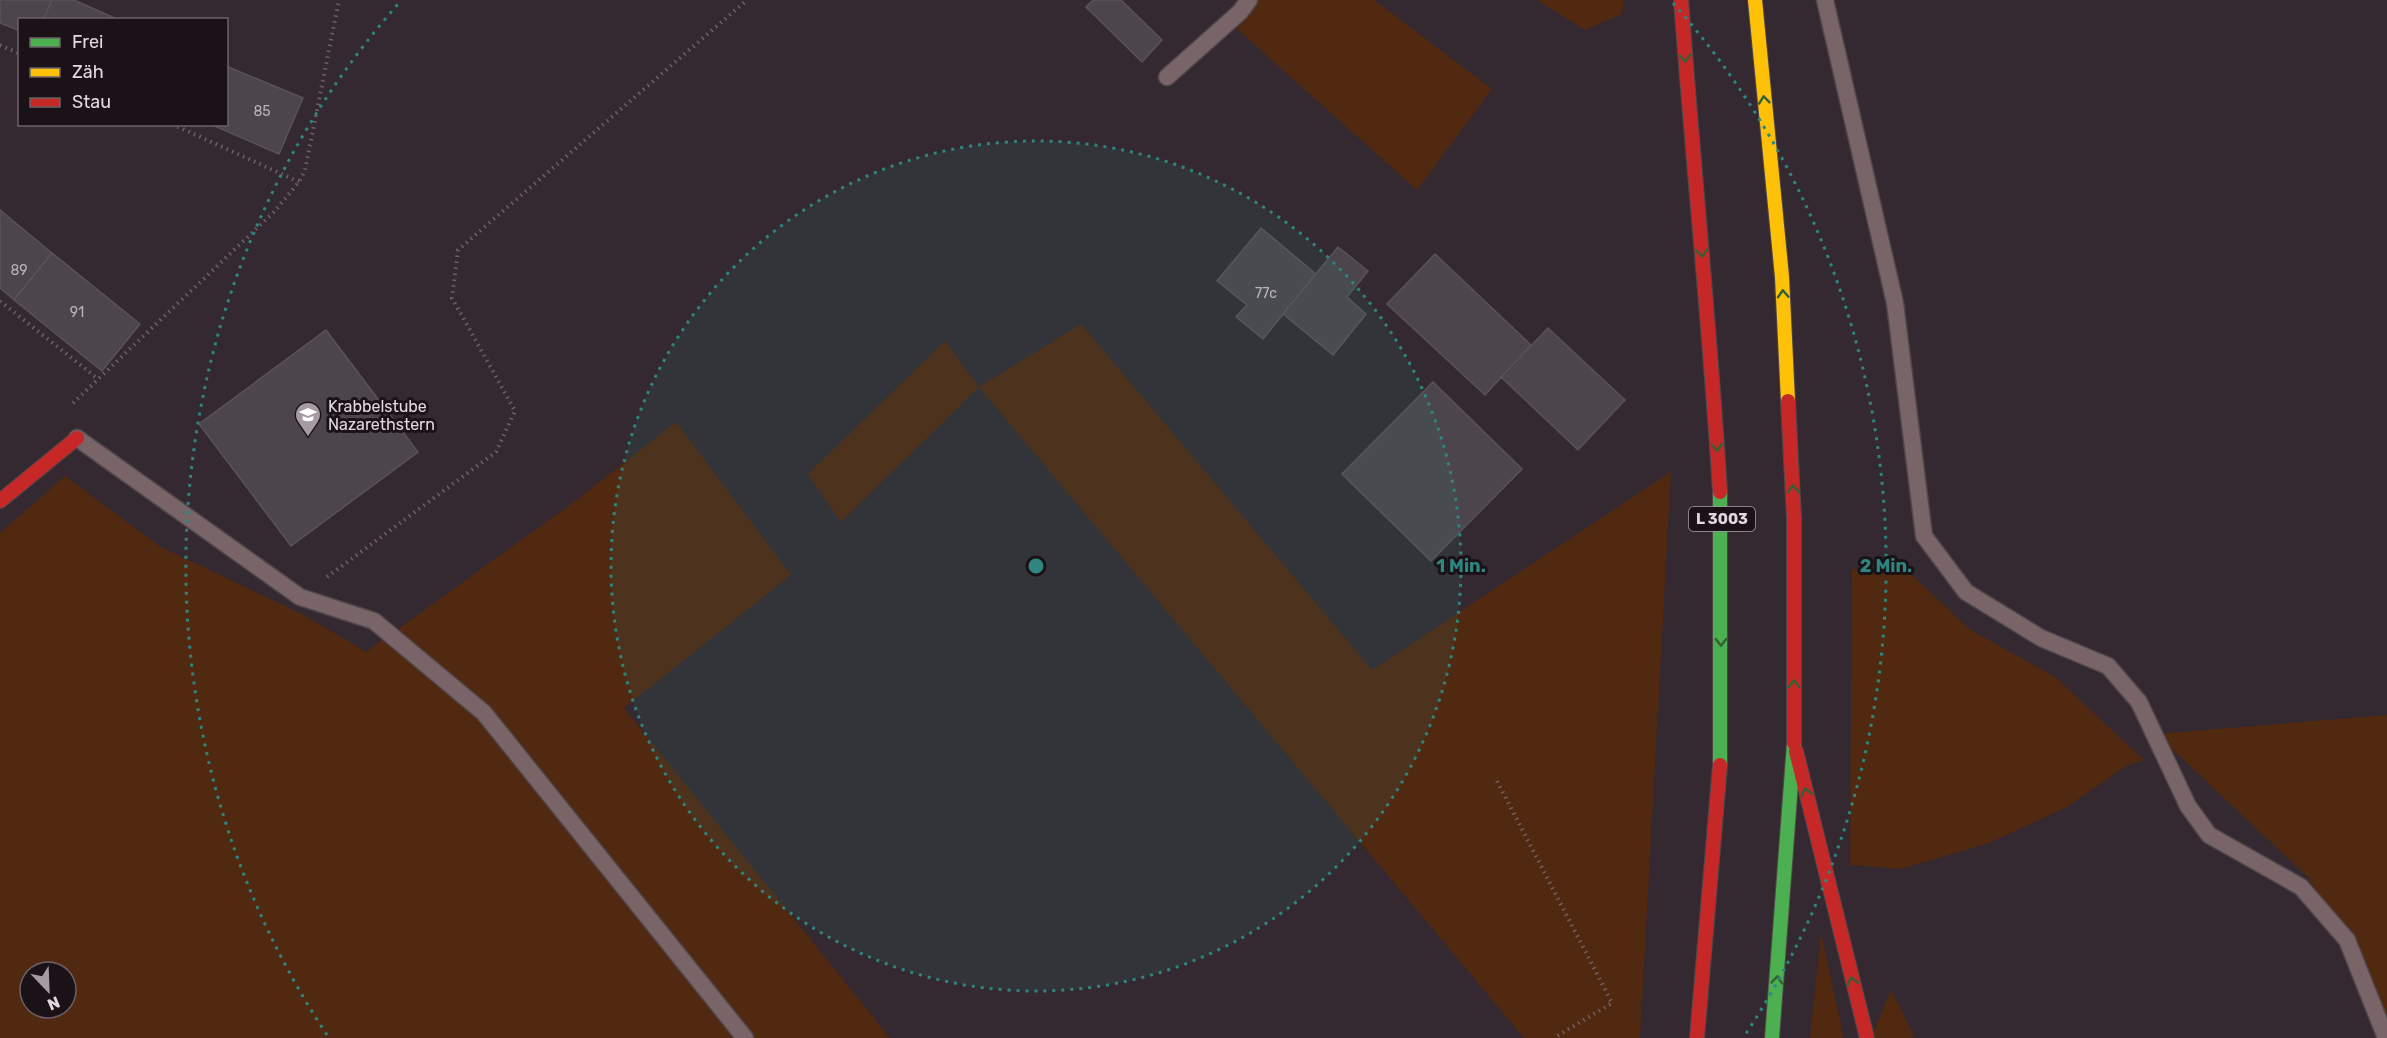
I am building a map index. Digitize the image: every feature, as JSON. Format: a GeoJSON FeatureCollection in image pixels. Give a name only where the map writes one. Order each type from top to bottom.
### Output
{"type":"FeatureCollection","features":[{"type":"Feature","properties":{"kind":"main road","name":"L 3003"},"geometry":{"type":"LineString","coordinates":[[1681,0],[1692,151],[1710,331],[1722,519],[1720,760],[1697,1038]]}},
{"type":"Feature","properties":{"kind":"main road"},"geometry":{"type":"LineString","coordinates":[[1755,0],[1782,277],[1794,519],[1794,743],[1772,1038]]}},
{"type":"Feature","properties":{"kind":"main road"},"geometry":{"type":"LineString","coordinates":[[0,501],[77,438]]}},
{"type":"Feature","properties":{"kind":"main road"},"geometry":{"type":"LineString","coordinates":[[1794,743],[1867,1038]]}},
{"type":"Feature","properties":{"kind":"lane"},"geometry":{"type":"LineString","coordinates":[[1167,77],[1240,12],[1249,0]]}},
{"type":"Feature","properties":{"kind":"lane"},"geometry":{"type":"LineString","coordinates":[[1825,0],[1895,303],[1924,536],[1966,592],[2041,638],[2108,666],[2139,702],[2188,806],[2209,835],[2301,887],[2347,940],[2386,1038]]}},
{"type":"Feature","properties":{"kind":"lane"},"geometry":{"type":"LineString","coordinates":[[77,438],[300,597],[374,621],[484,713],[745,1038]]}},
{"type":"Feature","properties":{"kind":"path"},"geometry":{"type":"LineString","coordinates":[[77,438],[58,418],[274,212],[299,182],[305,170],[339,0]]}},
{"type":"Feature","properties":{"kind":"path"},"geometry":{"type":"LineString","coordinates":[[300,597],[496,452],[515,411],[452,298],[458,250],[747,0]]}},
{"type":"Feature","properties":{"kind":"path"},"geometry":{"type":"LineString","coordinates":[[0,45],[18,53]]}},
{"type":"Feature","properties":{"kind":"path"},"geometry":{"type":"LineString","coordinates":[[176,126],[299,182]]}},
{"type":"Feature","properties":{"kind":"path"},"geometry":{"type":"LineString","coordinates":[[0,301],[99,379]]}},
{"type":"Feature","properties":{"kind":"path"},"geometry":{"type":"LineString","coordinates":[[1497,781],[1612,1003],[1554,1038]]}},
{"type":"Feature","properties":{"kind":"shaded area"},"geometry":{"type":"Polygon","coordinates":[[[1242,0],[1374,0],[1492,89],[1417,190],[1226,19],[1242,0]]]}},
{"type":"Feature","properties":{"kind":"shaded area"},"geometry":{"type":"Polygon","coordinates":[[[1537,0],[1624,0],[1622,14],[1585,30],[1537,0]]]}},
{"type":"Feature","properties":{"kind":"shaded area"},"geometry":{"type":"Polygon","coordinates":[[[1081,324],[1372,670],[1671,472],[1640,1038],[1524,1038],[979,387],[1081,324]]]}},
{"type":"Feature","properties":{"kind":"shaded area"},"geometry":{"type":"Polygon","coordinates":[[[945,341],[979,387],[841,522],[808,474],[945,341]]]}},
{"type":"Feature","properties":{"kind":"shaded area"},"geometry":{"type":"Polygon","coordinates":[[[676,422],[791,575],[624,708],[890,1038],[0,1038],[0,533],[65,476],[159,546],[302,614],[366,652],[574,502],[676,422]]]}},
{"type":"Feature","properties":{"kind":"shaded area"},"geometry":{"type":"Polygon","coordinates":[[[1852,569],[1912,575],[1969,629],[2055,677],[2144,760],[2126,766],[2065,808],[1989,843],[1901,869],[1850,865],[1852,569]]]}},
{"type":"Feature","properties":{"kind":"shaded area"},"geometry":{"type":"Polygon","coordinates":[[[2387,715],[2387,1021],[2308,877],[2156,734],[2387,715]]]}},
{"type":"Feature","properties":{"kind":"shaded area"},"geometry":{"type":"Polygon","coordinates":[[[1821,933],[1844,1038],[1810,1038],[1821,933]]]}},
{"type":"Feature","properties":{"kind":"shaded area"},"geometry":{"type":"Polygon","coordinates":[[[1891,990],[1914,1036],[1914,1038],[1871,1038],[1891,990]]]}},
{"type":"Feature","properties":{"kind":"building"},"geometry":{"type":"Polygon","coordinates":[[[0,0],[52,0],[44,18],[18,18],[18,30],[0,23],[0,0]]]}},
{"type":"Feature","properties":{"kind":"building"},"geometry":{"type":"Polygon","coordinates":[[[52,0],[74,0],[114,18],[44,18],[52,0]]]}},
{"type":"Feature","properties":{"kind":"building"},"geometry":{"type":"Polygon","coordinates":[[[1093,0],[1121,0],[1162,40],[1142,62],[1086,7],[1093,0]]]}},
{"type":"Feature","properties":{"kind":"building"},"geometry":{"type":"Polygon","coordinates":[[[228,67],[303,98],[279,154],[215,126],[228,126],[228,67]]]}},
{"type":"Feature","properties":{"kind":"building"},"geometry":{"type":"Polygon","coordinates":[[[0,210],[52,253],[14,300],[0,288],[0,210]]]}},
{"type":"Feature","properties":{"kind":"building"},"geometry":{"type":"Polygon","coordinates":[[[1261,228],[1316,274],[1263,339],[1236,317],[1247,305],[1217,281],[1261,228]]]}},
{"type":"Feature","properties":{"kind":"building"},"geometry":{"type":"Polygon","coordinates":[[[1338,247],[1368,271],[1347,297],[1366,314],[1333,355],[1283,314],[1338,247]]]}},
{"type":"Feature","properties":{"kind":"building"},"geometry":{"type":"Polygon","coordinates":[[[52,253],[140,324],[102,371],[14,300],[52,253]]]}},
{"type":"Feature","properties":{"kind":"building"},"geometry":{"type":"Polygon","coordinates":[[[1435,254],[1531,345],[1485,395],[1387,304],[1435,254]]]}},
{"type":"Feature","properties":{"kind":"building"},"geometry":{"type":"Polygon","coordinates":[[[1548,328],[1625,400],[1578,450],[1501,377],[1548,328]]]}},
{"type":"Feature","properties":{"kind":"building","name":"Krabbelstube Nazarethstern"},"geometry":{"type":"Polygon","coordinates":[[[326,330],[418,452],[291,546],[199,424],[326,330]]]}},
{"type":"Feature","properties":{"kind":"building"},"geometry":{"type":"Polygon","coordinates":[[[1433,382],[1522,469],[1431,561],[1342,474],[1433,382]]]}},
{"type":"Feature","properties":{"kind":"traffic: fast"},"geometry":{"type":"LineString","coordinates":[[1720,492],[1720,765]]}},
{"type":"Feature","properties":{"kind":"traffic: fast"},"geometry":{"type":"LineString","coordinates":[[1772,1038],[1794,743]]}},
{"type":"Feature","properties":{"kind":"traffic: slow"},"geometry":{"type":"LineString","coordinates":[[1755,0],[1782,277],[1788,401]]}},
{"type":"Feature","properties":{"kind":"traffic: jam"},"geometry":{"type":"LineString","coordinates":[[1681,0],[1720,492]]}},
{"type":"Feature","properties":{"kind":"traffic: jam"},"geometry":{"type":"LineString","coordinates":[[1788,401],[1794,518],[1794,743]]}},
{"type":"Feature","properties":{"kind":"traffic: jam"},"geometry":{"type":"LineString","coordinates":[[0,501],[77,438]]}},
{"type":"Feature","properties":{"kind":"traffic: jam"},"geometry":{"type":"LineString","coordinates":[[1796,751],[1867,1038]]}},
{"type":"Feature","properties":{"kind":"traffic: jam"},"geometry":{"type":"LineString","coordinates":[[1697,1038],[1720,765]]}},
{"type":"Feature","properties":{"kind":"place","name":"Krabbelstube Nazarethstern"},"geometry":{"type":"Point","coordinates":[308,438]}}]}
